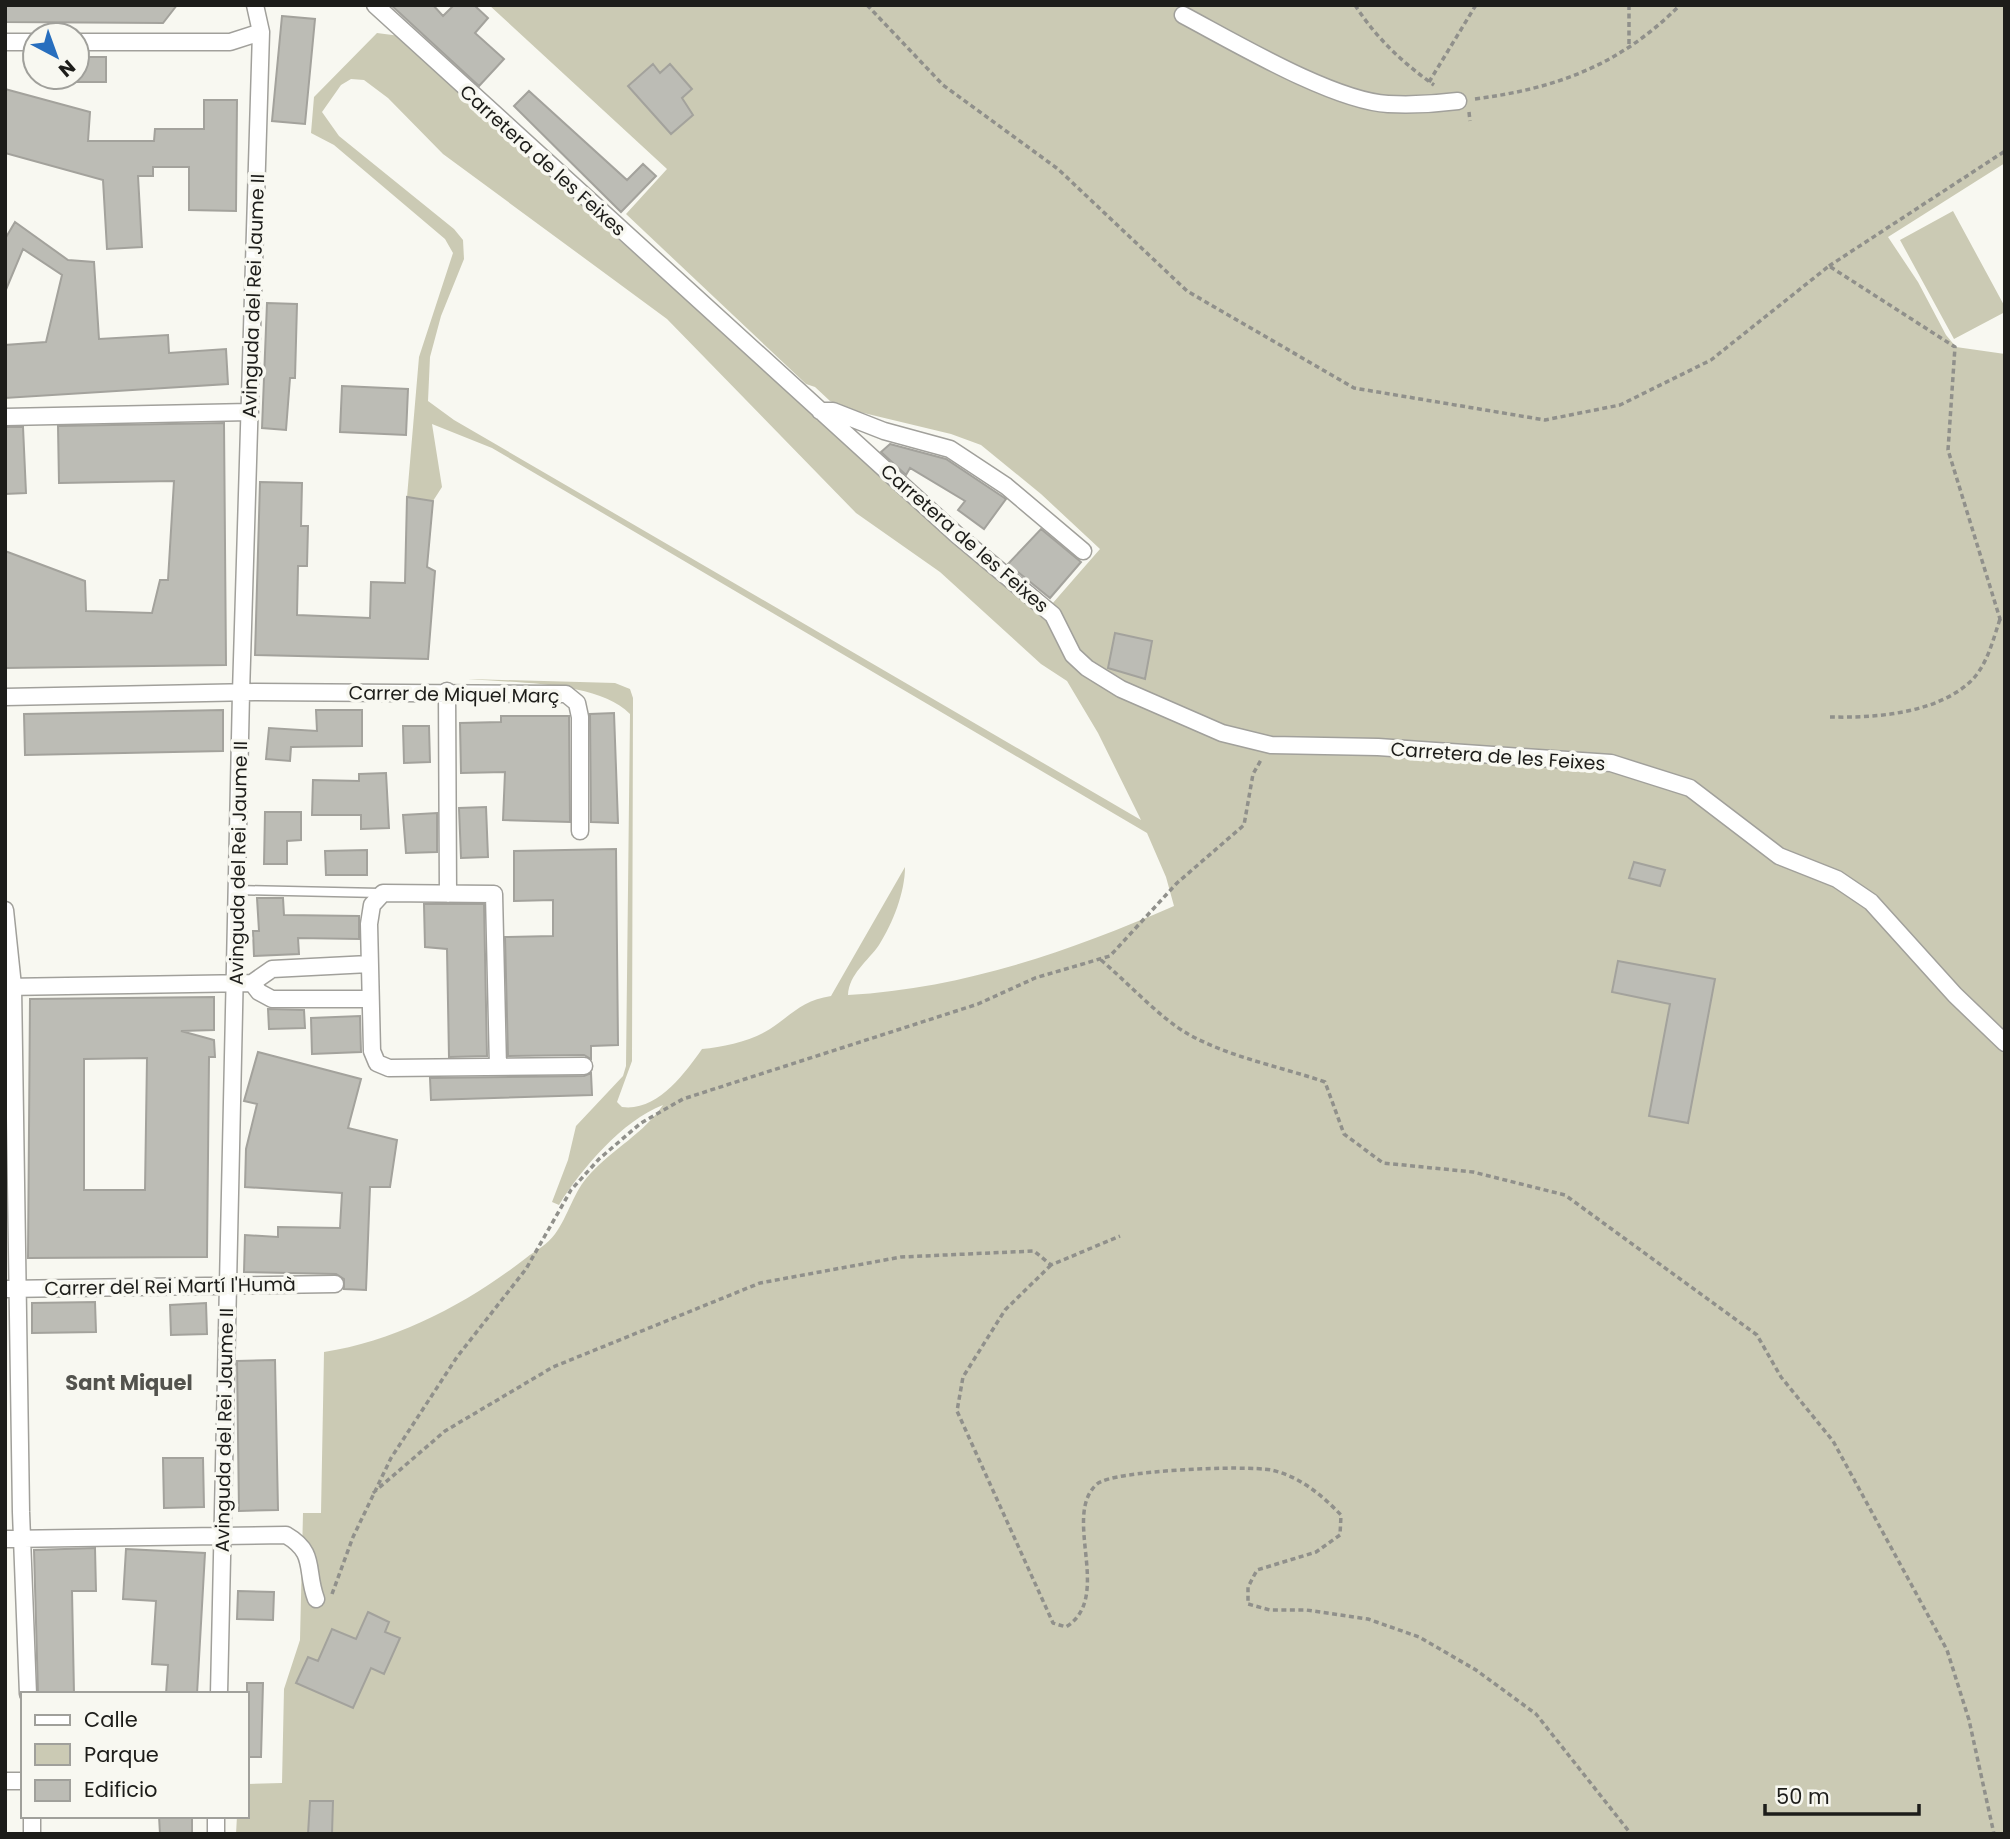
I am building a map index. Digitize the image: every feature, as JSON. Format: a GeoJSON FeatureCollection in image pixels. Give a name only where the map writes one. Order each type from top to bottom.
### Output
{"type":"FeatureCollection","features":[{"type":"Feature","properties":{"kind":"street","name":"Avinguda del Rei Jaume II"},"geometry":{"type":"LineString","coordinates":[[219,1692],[241,693],[261,32],[255,5]]}},
{"type":"Feature","properties":{"kind":"street","name":"Carretera de les Feixes"},"geometry":{"type":"LineString","coordinates":[[375,5],[957,535],[1053,615],[1073,655],[1087,668],[1121,688],[1210,728],[1248,741],[1279,745],[1378,747],[1611,763],[1674,781],[1704,798],[1779,856],[1837,880],[1871,902],[1955,995],[2005,1042]]}},
{"type":"Feature","properties":{"kind":"street"},"geometry":{"type":"LineString","coordinates":[[1183,15],[1293,72],[1360,98],[1387,104],[1458,101]]}},
{"type":"Feature","properties":{"kind":"street"},"geometry":{"type":"LineString","coordinates":[[91,42],[230,42],[261,32]]}},
{"type":"Feature","properties":{"kind":"street"},"geometry":{"type":"LineString","coordinates":[[820,411],[833,411],[884,431],[950,449],[1006,486],[1083,551]]}},
{"type":"Feature","properties":{"kind":"street"},"geometry":{"type":"LineString","coordinates":[[5,417],[250,412]]}},
{"type":"Feature","properties":{"kind":"street"},"geometry":{"type":"LineString","coordinates":[[447,691],[448,894]]}},
{"type":"Feature","properties":{"kind":"street","name":"Carrer de Miquel Març"},"geometry":{"type":"LineString","coordinates":[[5,698],[447,691],[566,694],[577,702],[580,717],[580,831]]}},
{"type":"Feature","properties":{"kind":"street"},"geometry":{"type":"LineString","coordinates":[[498,1067],[496,899],[489,893],[383,893],[376,900],[370,914],[372,1051],[377,1063],[388,1068],[498,1067],[584,1066]]}},
{"type":"Feature","properties":{"kind":"street"},"geometry":{"type":"LineString","coordinates":[[5,910],[9,986],[12,1289],[28,1692]]}},
{"type":"Feature","properties":{"kind":"street"},"geometry":{"type":"LineString","coordinates":[[9,986],[252,983],[272,969],[369,964]]}},
{"type":"Feature","properties":{"kind":"street"},"geometry":{"type":"LineString","coordinates":[[252,983],[259,992],[272,999],[370,999]]}},
{"type":"Feature","properties":{"kind":"street","name":"Carrer del Rei Martí l'Humà"},"geometry":{"type":"LineString","coordinates":[[12,1289],[335,1284]]}},
{"type":"Feature","properties":{"kind":"street"},"geometry":{"type":"LineString","coordinates":[[5,1539],[272,1533],[286,1535],[298,1542],[307,1554],[316,1599]]}},
{"type":"Feature","properties":{"kind":"lane"},"geometry":{"type":"LineString","coordinates":[[237,890],[383,893]]}},
{"type":"Feature","properties":{"kind":"path"},"geometry":{"type":"LineString","coordinates":[[866,5],[943,85],[1058,169],[1187,291],[1354,388],[1545,420],[1620,405],[1711,360],[1829,266],[2005,151]]}},
{"type":"Feature","properties":{"kind":"path"},"geometry":{"type":"LineString","coordinates":[[1355,5],[1367,23],[1402,62],[1458,101],[1524,92],[1583,74],[1661,25],[1680,5]]}},
{"type":"Feature","properties":{"kind":"path"},"geometry":{"type":"LineString","coordinates":[[1429,82],[1476,5]]}},
{"type":"Feature","properties":{"kind":"path"},"geometry":{"type":"LineString","coordinates":[[1629,5],[1629,47]]}},
{"type":"Feature","properties":{"kind":"path"},"geometry":{"type":"LineString","coordinates":[[1829,266],[1955,347],[1948,450],[2002,619],[1983,664],[1971,681],[1948,698],[1874,715],[1830,717]]}},
{"type":"Feature","properties":{"kind":"path"},"geometry":{"type":"LineString","coordinates":[[316,1599],[321,1602],[334,1593],[371,1494],[436,1387],[540,1248],[571,1190],[599,1158],[641,1123],[683,1099],[978,1004],[1035,978],[1100,960],[1124,944],[1177,883],[1244,825],[1253,774],[1258,763],[1279,745]]}},
{"type":"Feature","properties":{"kind":"path"},"geometry":{"type":"LineString","coordinates":[[1100,960],[1185,1033],[1235,1057],[1286,1068],[1325,1083],[1345,1134],[1383,1163],[1473,1172],[1566,1195],[1757,1335],[1781,1377],[1833,1441],[1947,1650],[1969,1720],[1994,1834]]}},
{"type":"Feature","properties":{"kind":"path"},"geometry":{"type":"LineString","coordinates":[[1120,1236],[1051,1265],[1005,1310],[962,1377],[957,1411],[1054,1623],[1066,1627],[1079,1619],[1086,1606],[1084,1529],[1088,1496],[1097,1484],[1114,1475],[1148,1471],[1271,1470],[1316,1490],[1341,1515],[1340,1535],[1316,1552],[1257,1570],[1248,1587],[1248,1604],[1270,1610],[1307,1610],[1368,1619],[1419,1637],[1476,1670],[1536,1714],[1631,1834]]}},
{"type":"Feature","properties":{"kind":"path"},"geometry":{"type":"LineString","coordinates":[[371,1494],[445,1431],[553,1367],[760,1283],[901,1257],[1034,1251],[1051,1265]]}},
{"type":"Feature","properties":{"kind":"green space"},"geometry":{"type":"Polygon","coordinates":[[[489,5],[2005,5],[2005,163],[1888,237],[1918,282],[1946,335],[1956,347],[2005,354],[2005,1834],[236,1834],[237,1818],[248,1818],[248,1784],[282,1783],[284,1689],[300,1640],[303,1513],[321,1513],[324,1352],[378,1339],[431,1318],[504,1275],[549,1241],[590,1174],[647,1124],[663,1105],[648,1112],[618,1134],[591,1161],[559,1205],[552,1202],[568,1160],[576,1126],[623,1076],[626,1066],[630,714],[616,703],[577,689],[468,679],[615,683],[630,689],[633,698],[632,1061],[617,1102],[622,1107],[635,1107],[658,1097],[669,1089],[702,1049],[754,1037],[805,1005],[831,996],[905,867],[903,887],[889,927],[879,945],[855,974],[848,995],[933,985],[1015,965],[1055,953],[1174,906],[1166,877],[1147,833],[492,448],[432,424],[442,487],[433,501],[407,497],[419,357],[453,253],[445,239],[334,145],[311,133],[314,97],[377,33],[400,36],[618,239],[1045,612],[1100,549],[1041,494],[981,445],[951,434],[847,409],[830,401],[815,387],[806,384],[626,214],[667,169],[489,5]],[[351,79],[341,85],[322,112],[339,136],[454,229],[463,240],[464,259],[441,316],[430,357],[428,401],[454,420],[1141,820],[1098,733],[1067,681],[1041,664],[940,572],[856,513],[667,319],[443,154],[388,98],[364,80],[351,79]]]}},
{"type":"Feature","properties":{"kind":"green space"},"geometry":{"type":"Polygon","coordinates":[[[1953,211],[2005,307],[2005,312],[1954,339],[1900,240],[1953,211]]]}},
{"type":"Feature","properties":{"kind":"building"},"geometry":{"type":"Polygon","coordinates":[[[5,5],[177,5],[163,23],[5,22],[5,5]]]}},
{"type":"Feature","properties":{"kind":"building"},"geometry":{"type":"Polygon","coordinates":[[[391,5],[433,5],[443,16],[454,5],[474,5],[488,18],[475,33],[504,59],[479,86],[391,5]]]}},
{"type":"Feature","properties":{"kind":"building"},"geometry":{"type":"Polygon","coordinates":[[[282,16],[315,19],[305,124],[272,121],[282,16]]]}},
{"type":"Feature","properties":{"kind":"building"},"geometry":{"type":"Polygon","coordinates":[[[91,57],[106,57],[106,82],[91,82],[91,57]]]}},
{"type":"Feature","properties":{"kind":"building"},"geometry":{"type":"Polygon","coordinates":[[[653,64],[660,73],[670,64],[692,89],[682,98],[693,115],[671,134],[628,86],[653,64]]]}},
{"type":"Feature","properties":{"kind":"building"},"geometry":{"type":"Polygon","coordinates":[[[5,89],[90,112],[88,141],[154,141],[155,129],[204,129],[204,100],[237,100],[236,211],[189,210],[189,167],[153,167],[153,176],[138,176],[142,247],[107,249],[103,180],[5,153],[5,89]]]}},
{"type":"Feature","properties":{"kind":"building"},"geometry":{"type":"Polygon","coordinates":[[[529,91],[627,180],[643,164],[656,176],[621,212],[514,106],[529,91]]]}},
{"type":"Feature","properties":{"kind":"building"},"geometry":{"type":"Polygon","coordinates":[[[15,222],[68,260],[94,262],[99,339],[168,335],[169,353],[226,349],[228,384],[5,398],[5,345],[46,342],[62,275],[23,249],[5,292],[5,239],[15,222]]]}},
{"type":"Feature","properties":{"kind":"building"},"geometry":{"type":"Polygon","coordinates":[[[267,303],[297,304],[295,378],[290,378],[286,430],[262,428],[267,303]]]}},
{"type":"Feature","properties":{"kind":"building"},"geometry":{"type":"Polygon","coordinates":[[[342,386],[408,389],[406,435],[340,432],[342,386]]]}},
{"type":"Feature","properties":{"kind":"building"},"geometry":{"type":"Polygon","coordinates":[[[224,423],[226,665],[5,668],[5,551],[85,581],[86,611],[152,613],[160,580],[168,580],[174,481],[59,483],[58,426],[224,423]]]}},
{"type":"Feature","properties":{"kind":"building"},"geometry":{"type":"Polygon","coordinates":[[[5,427],[23,427],[26,493],[5,494],[5,427]]]}},
{"type":"Feature","properties":{"kind":"building"},"geometry":{"type":"Polygon","coordinates":[[[890,444],[946,459],[1006,499],[984,529],[958,510],[965,501],[910,468],[906,475],[881,452],[890,444]]]}},
{"type":"Feature","properties":{"kind":"building"},"geometry":{"type":"Polygon","coordinates":[[[260,482],[302,483],[301,526],[308,526],[307,566],[298,566],[297,615],[370,618],[371,582],[405,583],[407,497],[433,501],[427,567],[435,571],[428,659],[255,655],[260,482]]]}},
{"type":"Feature","properties":{"kind":"building"},"geometry":{"type":"Polygon","coordinates":[[[1041,529],[1081,562],[1050,598],[1008,564],[1041,529]]]}},
{"type":"Feature","properties":{"kind":"building"},"geometry":{"type":"Polygon","coordinates":[[[1115,633],[1152,641],[1145,679],[1108,668],[1115,633]]]}},
{"type":"Feature","properties":{"kind":"building"},"geometry":{"type":"Polygon","coordinates":[[[223,710],[223,751],[25,755],[24,714],[223,710]]]}},
{"type":"Feature","properties":{"kind":"building"},"geometry":{"type":"Polygon","coordinates":[[[316,710],[362,710],[362,746],[291,747],[290,761],[266,759],[269,728],[317,731],[316,710]]]}},
{"type":"Feature","properties":{"kind":"building"},"geometry":{"type":"Polygon","coordinates":[[[614,713],[618,823],[591,822],[590,714],[614,713]]]}},
{"type":"Feature","properties":{"kind":"building"},"geometry":{"type":"Polygon","coordinates":[[[501,716],[569,716],[570,822],[503,820],[505,772],[461,773],[460,723],[501,722],[501,716]]]}},
{"type":"Feature","properties":{"kind":"building"},"geometry":{"type":"Polygon","coordinates":[[[403,726],[429,726],[430,762],[404,763],[403,726]]]}},
{"type":"Feature","properties":{"kind":"building"},"geometry":{"type":"Polygon","coordinates":[[[386,773],[389,828],[361,829],[361,815],[312,815],[313,780],[359,781],[359,774],[386,773]]]}},
{"type":"Feature","properties":{"kind":"building"},"geometry":{"type":"Polygon","coordinates":[[[486,807],[488,857],[461,858],[459,808],[486,807]]]}},
{"type":"Feature","properties":{"kind":"building"},"geometry":{"type":"Polygon","coordinates":[[[265,812],[301,812],[301,840],[287,841],[287,864],[264,864],[265,812]]]}},
{"type":"Feature","properties":{"kind":"building"},"geometry":{"type":"Polygon","coordinates":[[[437,813],[437,852],[406,853],[403,815],[437,813]]]}},
{"type":"Feature","properties":{"kind":"building"},"geometry":{"type":"Polygon","coordinates":[[[616,849],[618,1045],[591,1046],[591,1059],[584,1055],[508,1056],[505,937],[553,936],[553,900],[514,901],[514,851],[616,849]]]}},
{"type":"Feature","properties":{"kind":"building"},"geometry":{"type":"Polygon","coordinates":[[[367,850],[367,875],[326,875],[325,851],[367,850]]]}},
{"type":"Feature","properties":{"kind":"building"},"geometry":{"type":"Polygon","coordinates":[[[1634,862],[1665,870],[1660,886],[1629,878],[1634,862]]]}},
{"type":"Feature","properties":{"kind":"building"},"geometry":{"type":"Polygon","coordinates":[[[257,898],[283,898],[284,915],[359,916],[359,939],[298,938],[299,954],[254,956],[253,931],[259,931],[257,898]]]}},
{"type":"Feature","properties":{"kind":"building"},"geometry":{"type":"Polygon","coordinates":[[[424,904],[484,904],[487,1056],[449,1057],[447,949],[425,947],[424,904]]]}},
{"type":"Feature","properties":{"kind":"building"},"geometry":{"type":"Polygon","coordinates":[[[1618,961],[1715,979],[1688,1123],[1649,1116],[1670,1004],[1612,992],[1618,961]]]}},
{"type":"Feature","properties":{"kind":"building"},"geometry":{"type":"Polygon","coordinates":[[[214,997],[214,1030],[181,1031],[214,1040],[215,1057],[209,1057],[207,1257],[28,1258],[30,999],[214,997]],[[147,1058],[84,1059],[84,1190],[145,1190],[147,1058]]]}},
{"type":"Feature","properties":{"kind":"building"},"geometry":{"type":"Polygon","coordinates":[[[268,1009],[304,1010],[305,1028],[269,1029],[268,1009]]]}},
{"type":"Feature","properties":{"kind":"building"},"geometry":{"type":"Polygon","coordinates":[[[360,1016],[361,1052],[312,1054],[311,1018],[360,1016]]]}},
{"type":"Feature","properties":{"kind":"building"},"geometry":{"type":"Polygon","coordinates":[[[258,1052],[361,1079],[348,1128],[397,1140],[390,1187],[370,1187],[366,1290],[344,1289],[344,1279],[336,1274],[244,1272],[245,1235],[278,1237],[278,1227],[340,1228],[342,1193],[245,1187],[246,1149],[257,1104],[244,1101],[258,1052]]]}},
{"type":"Feature","properties":{"kind":"building"},"geometry":{"type":"Polygon","coordinates":[[[591,1073],[592,1095],[431,1100],[430,1078],[584,1076],[591,1073]]]}},
{"type":"Feature","properties":{"kind":"building"},"geometry":{"type":"Polygon","coordinates":[[[95,1302],[96,1332],[32,1333],[32,1303],[95,1302]]]}},
{"type":"Feature","properties":{"kind":"building"},"geometry":{"type":"Polygon","coordinates":[[[206,1303],[207,1334],[171,1335],[170,1305],[206,1303]]]}},
{"type":"Feature","properties":{"kind":"building"},"geometry":{"type":"Polygon","coordinates":[[[275,1360],[278,1510],[239,1511],[237,1361],[275,1360]]]}},
{"type":"Feature","properties":{"kind":"building"},"geometry":{"type":"Polygon","coordinates":[[[163,1458],[203,1458],[204,1507],[164,1508],[163,1458]]]}},
{"type":"Feature","properties":{"kind":"building"},"geometry":{"type":"Polygon","coordinates":[[[95,1548],[96,1591],[72,1591],[74,1692],[38,1692],[34,1550],[95,1548]]]}},
{"type":"Feature","properties":{"kind":"building"},"geometry":{"type":"Polygon","coordinates":[[[126,1549],[205,1553],[197,1692],[166,1692],[168,1665],[152,1664],[156,1601],[123,1599],[126,1549]]]}},
{"type":"Feature","properties":{"kind":"building"},"geometry":{"type":"Polygon","coordinates":[[[238,1591],[274,1592],[273,1620],[237,1619],[238,1591]]]}},
{"type":"Feature","properties":{"kind":"building"},"geometry":{"type":"Polygon","coordinates":[[[368,1612],[389,1622],[385,1632],[400,1638],[384,1674],[371,1668],[353,1708],[296,1683],[308,1657],[318,1661],[332,1629],[356,1639],[368,1612]]]}},
{"type":"Feature","properties":{"kind":"building"},"geometry":{"type":"Polygon","coordinates":[[[247,1683],[263,1683],[261,1757],[248,1757],[247,1683]]]}},
{"type":"Feature","properties":{"kind":"building"},"geometry":{"type":"Polygon","coordinates":[[[310,1801],[333,1801],[332,1834],[308,1834],[310,1801]]]}},
{"type":"Feature","properties":{"kind":"building"},"geometry":{"type":"Polygon","coordinates":[[[159,1818],[192,1818],[192,1834],[160,1834],[159,1818]]]}},
{"type":"Feature","properties":{"kind":"district","name":"Sant Miquel"},"geometry":{"type":"Point","coordinates":[129,1383]}}]}
